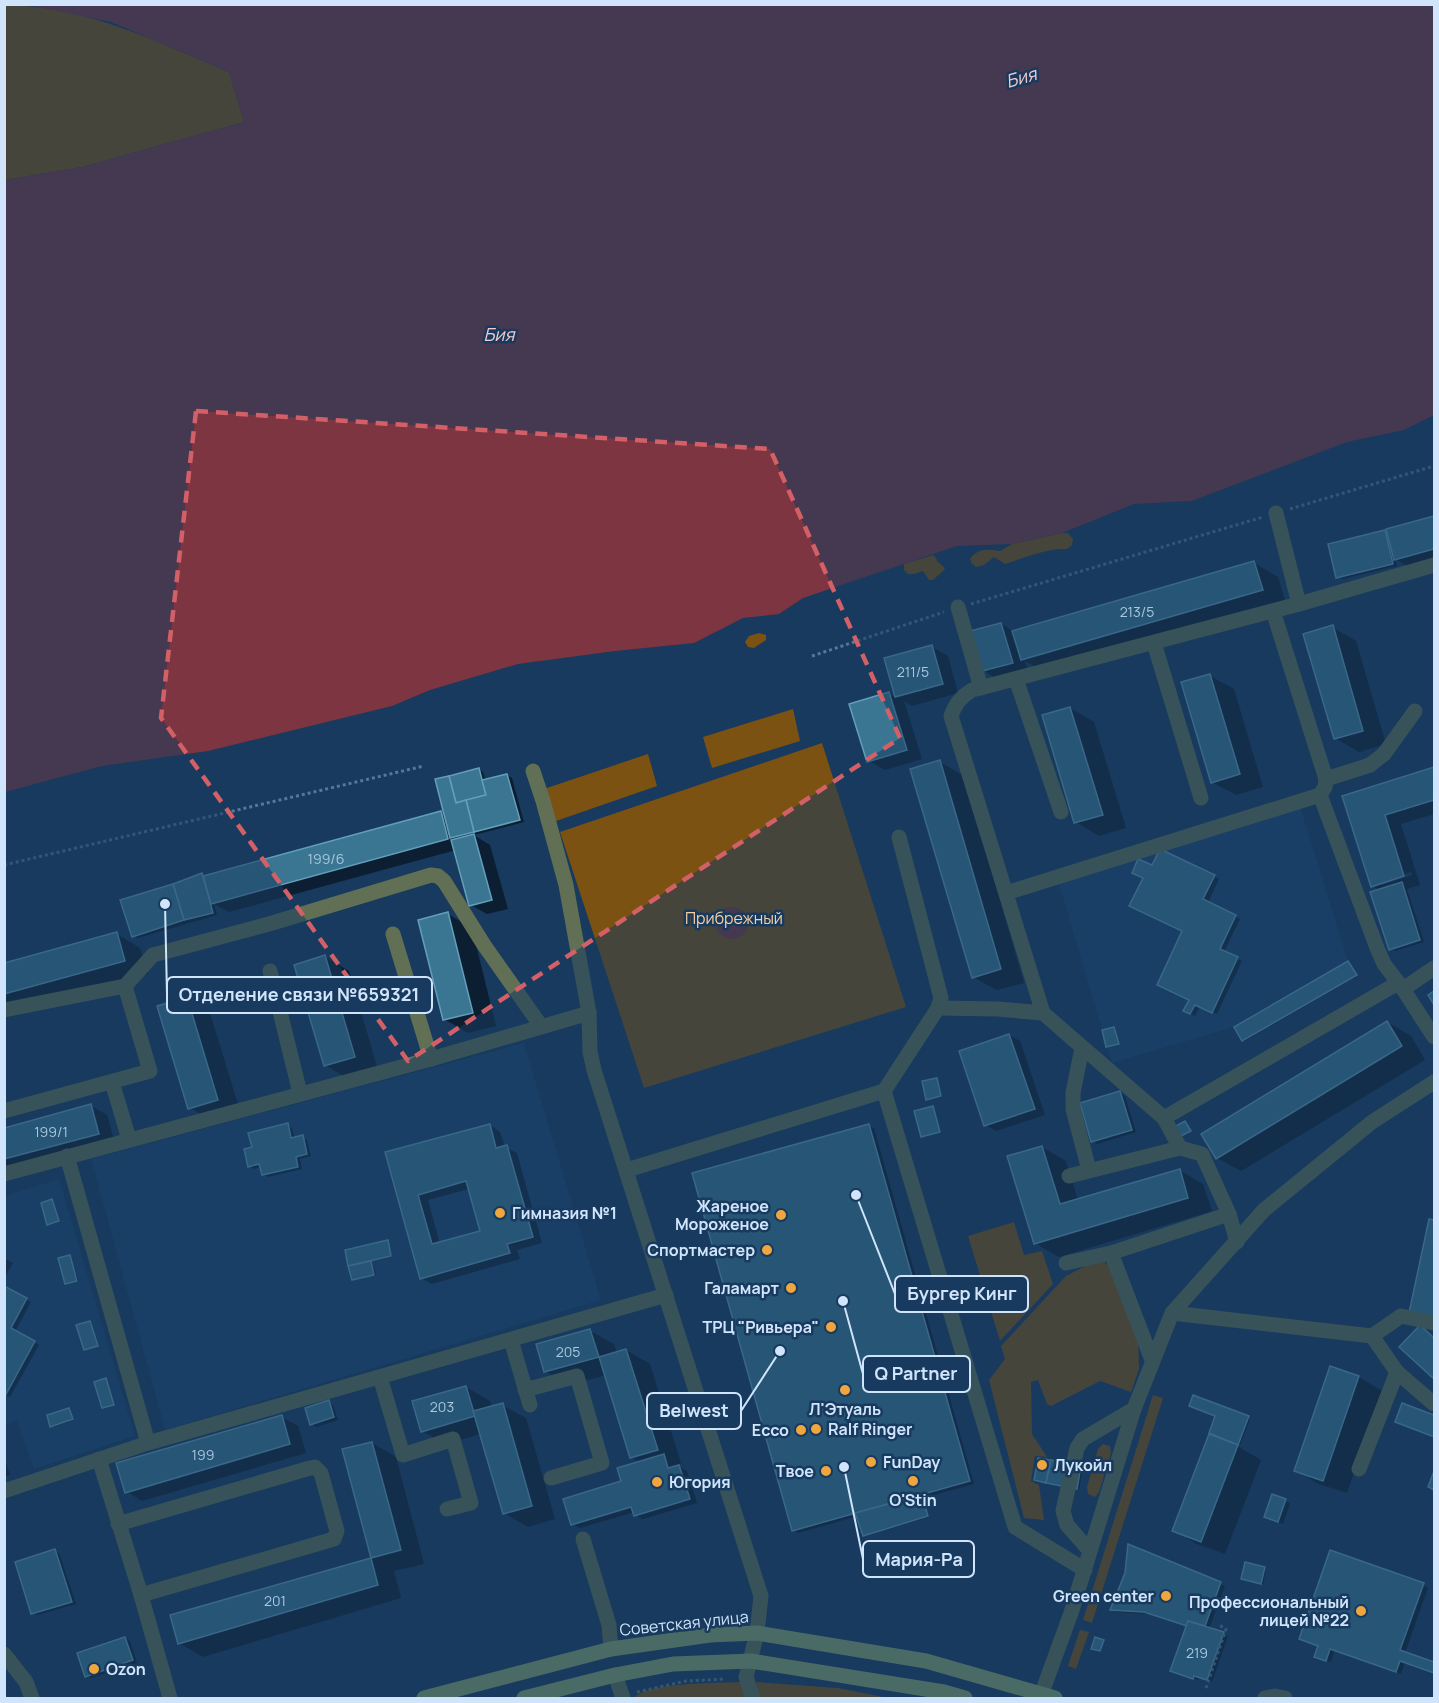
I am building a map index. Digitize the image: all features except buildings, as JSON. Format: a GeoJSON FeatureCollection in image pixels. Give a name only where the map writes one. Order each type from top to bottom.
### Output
{"type":"FeatureCollection","features":[{"type":"Feature","properties":{"kind":"main road","name":"Советская улица"},"geometry":{"type":"LineString","coordinates":[[424,1698],[611,1649],[710,1635],[757,1633],[926,1661],[1045,1697]]}},
{"type":"Feature","properties":{"kind":"main road"},"geometry":{"type":"LineString","coordinates":[[611,1649],[615,1674]]}},
{"type":"Feature","properties":{"kind":"main road"},"geometry":{"type":"LineString","coordinates":[[524,1698],[615,1674],[673,1664],[752,1660],[965,1698]]}},
{"type":"Feature","properties":{"kind":"street"},"geometry":{"type":"LineString","coordinates":[[1276,513],[1299,604]]}},
{"type":"Feature","properties":{"kind":"street"},"geometry":{"type":"LineString","coordinates":[[1180,1148],[1164,1118],[1043,1013],[951,716],[955,705],[972,690],[1299,604],[1434,565]]}},
{"type":"Feature","properties":{"kind":"street"},"geometry":{"type":"LineString","coordinates":[[958,607],[981,688]]}},
{"type":"Feature","properties":{"kind":"street"},"geometry":{"type":"LineString","coordinates":[[1006,893],[1320,795],[1325,787],[1326,779],[1273,611]]}},
{"type":"Feature","properties":{"kind":"street"},"geometry":{"type":"LineString","coordinates":[[1154,643],[1201,798]]}},
{"type":"Feature","properties":{"kind":"street"},"geometry":{"type":"LineString","coordinates":[[1016,679],[1061,812]]}},
{"type":"Feature","properties":{"kind":"street"},"geometry":{"type":"LineString","coordinates":[[1326,779],[1370,765],[1378,759],[1415,711]]}},
{"type":"Feature","properties":{"kind":"street"},"geometry":{"type":"LineString","coordinates":[[533,771],[566,885],[589,1013],[590,1052],[594,1070],[761,1596],[757,1633],[746,1677],[753,1698]]}},
{"type":"Feature","properties":{"kind":"street"},"geometry":{"type":"LineString","coordinates":[[1320,795],[1384,964],[1434,1038]]}},
{"type":"Feature","properties":{"kind":"street"},"geometry":{"type":"LineString","coordinates":[[627,1170],[884,1091],[938,1008],[941,998],[899,837]]}},
{"type":"Feature","properties":{"kind":"street"},"geometry":{"type":"LineString","coordinates":[[4,1010],[125,986],[153,955],[269,924],[431,875],[438,876],[444,881],[484,945],[541,1026]]}},
{"type":"Feature","properties":{"kind":"street"},"geometry":{"type":"LineString","coordinates":[[393,934],[431,1059]]}},
{"type":"Feature","properties":{"kind":"street"},"geometry":{"type":"LineString","coordinates":[[1164,1118],[1434,968]]}},
{"type":"Feature","properties":{"kind":"street"},"geometry":{"type":"LineString","coordinates":[[270,971],[300,1093]]}},
{"type":"Feature","properties":{"kind":"street"},"geometry":{"type":"LineString","coordinates":[[4,1111],[150,1071],[125,986]]}},
{"type":"Feature","properties":{"kind":"street"},"geometry":{"type":"LineString","coordinates":[[938,1008],[998,1009],[1043,1013]]}},
{"type":"Feature","properties":{"kind":"street"},"geometry":{"type":"LineString","coordinates":[[4,1174],[431,1059],[589,1013]]}},
{"type":"Feature","properties":{"kind":"street"},"geometry":{"type":"LineString","coordinates":[[1082,1047],[1074,1086],[1073,1108],[1089,1170]]}},
{"type":"Feature","properties":{"kind":"street"},"geometry":{"type":"LineString","coordinates":[[112,1082],[129,1139]]}},
{"type":"Feature","properties":{"kind":"street"},"geometry":{"type":"LineString","coordinates":[[1045,1697],[1134,1410],[1172,1313],[1264,1210],[1372,1122],[1434,1082]]}},
{"type":"Feature","properties":{"kind":"street"},"geometry":{"type":"LineString","coordinates":[[884,1091],[1015,1527],[1084,1570]]}},
{"type":"Feature","properties":{"kind":"street"},"geometry":{"type":"LineString","coordinates":[[1069,1176],[1180,1148],[1202,1154],[1229,1214],[1237,1242]]}},
{"type":"Feature","properties":{"kind":"street"},"geometry":{"type":"LineString","coordinates":[[67,1156],[148,1443]]}},
{"type":"Feature","properties":{"kind":"street"},"geometry":{"type":"LineString","coordinates":[[1066,1263],[1111,1253],[1229,1214]]}},
{"type":"Feature","properties":{"kind":"street"},"geometry":{"type":"LineString","coordinates":[[1111,1253],[1152,1360]]}},
{"type":"Feature","properties":{"kind":"street"},"geometry":{"type":"LineString","coordinates":[[4,1491],[148,1443],[666,1295]]}},
{"type":"Feature","properties":{"kind":"street"},"geometry":{"type":"LineString","coordinates":[[1172,1313],[1372,1336],[1401,1316],[1434,1323]]}},
{"type":"Feature","properties":{"kind":"street"},"geometry":{"type":"LineString","coordinates":[[1372,1336],[1397,1372],[1434,1404]]}},
{"type":"Feature","properties":{"kind":"street"},"geometry":{"type":"LineString","coordinates":[[511,1340],[528,1397],[576,1376],[599,1452],[602,1463],[551,1478]]}},
{"type":"Feature","properties":{"kind":"street"},"geometry":{"type":"LineString","coordinates":[[1359,1469],[1397,1372]]}},
{"type":"Feature","properties":{"kind":"street"},"geometry":{"type":"LineString","coordinates":[[380,1377],[403,1455],[453,1439],[471,1503],[447,1509]]}},
{"type":"Feature","properties":{"kind":"street"},"geometry":{"type":"LineString","coordinates":[[1090,1551],[1067,1524],[1063,1511],[1077,1448],[1083,1439],[1134,1410]]}},
{"type":"Feature","properties":{"kind":"street"},"geometry":{"type":"LineString","coordinates":[[99,1459],[170,1698]]}},
{"type":"Feature","properties":{"kind":"street"},"geometry":{"type":"LineString","coordinates":[[118,1524],[310,1468],[318,1468],[321,1473],[337,1531],[334,1539],[141,1595]]}},
{"type":"Feature","properties":{"kind":"street"},"geometry":{"type":"LineString","coordinates":[[583,1539],[609,1625],[611,1649]]}},
{"type":"Feature","properties":{"kind":"street"},"geometry":{"type":"LineString","coordinates":[[4,1654],[26,1682],[32,1698]]}},
{"type":"Feature","properties":{"kind":"street"},"geometry":{"type":"LineString","coordinates":[[615,1674],[623,1698]]}},
{"type":"Feature","properties":{"kind":"street"},"geometry":{"type":"LineString","coordinates":[[1265,1698],[1275,1696],[1285,1698]]}},
{"type":"Feature","properties":{"kind":"path"},"geometry":{"type":"LineString","coordinates":[[812,656],[958,607],[1434,466]]}},
{"type":"Feature","properties":{"kind":"path"},"geometry":{"type":"LineString","coordinates":[[4,865],[424,766]]}},
{"type":"Feature","properties":{"kind":"path"},"geometry":{"type":"LineString","coordinates":[[1206,1688],[1226,1629],[1219,1625]]}},
{"type":"Feature","properties":{"kind":"highlighted area"},"geometry":{"type":"Polygon","coordinates":[[[196,411],[770,449],[900,738],[408,1061],[161,718],[196,411]]]}},
{"type":"Feature","properties":{"kind":"shaded area"},"geometry":{"type":"Polygon","coordinates":[[[1300,806],[1348,961],[1234,1027],[1112,1063],[1058,881],[1300,806]]]}},
{"type":"Feature","properties":{"kind":"shaded area"},"geometry":{"type":"Polygon","coordinates":[[[524,1043],[601,1300],[165,1430],[91,1159],[524,1043]]]}},
{"type":"Feature","properties":{"kind":"shaded area"},"geometry":{"type":"Polygon","coordinates":[[[59,1179],[135,1436],[34,1469],[17,1421],[5,1425],[5,1196],[59,1179]]]}},
{"type":"Feature","properties":{"kind":"green space"},"geometry":{"type":"Polygon","coordinates":[[[5,5],[63,11],[92,18],[120,27],[229,72],[244,122],[82,167],[5,180],[5,5]]]}},
{"type":"Feature","properties":{"kind":"green space"},"geometry":{"type":"Polygon","coordinates":[[[1068,533],[1073,539],[1072,545],[1067,549],[1044,552],[1005,564],[994,557],[984,565],[976,567],[970,559],[980,551],[1000,551],[1012,544],[1068,533]]]}},
{"type":"Feature","properties":{"kind":"green space"},"geometry":{"type":"Polygon","coordinates":[[[933,555],[945,568],[933,580],[929,580],[923,571],[908,574],[904,570],[904,564],[933,555]]]}},
{"type":"Feature","properties":{"kind":"green space"},"geometry":{"type":"Polygon","coordinates":[[[759,633],[766,635],[766,640],[754,648],[748,647],[745,642],[749,636],[759,633]]]}},
{"type":"Feature","properties":{"kind":"green space"},"geometry":{"type":"Polygon","coordinates":[[[793,709],[800,741],[712,768],[703,737],[793,709]]]}},
{"type":"Feature","properties":{"kind":"green space","name":"Прибрежный"},"geometry":{"type":"Polygon","coordinates":[[[822,743],[906,1007],[644,1088],[560,832],[822,743]]]}},
{"type":"Feature","properties":{"kind":"green space"},"geometry":{"type":"Polygon","coordinates":[[[648,754],[657,786],[556,821],[544,789],[648,754]]]}},
{"type":"Feature","properties":{"kind":"green space"},"geometry":{"type":"Polygon","coordinates":[[[1014,1222],[1024,1255],[1042,1251],[1053,1284],[1000,1341],[968,1236],[1014,1222]]]}},
{"type":"Feature","properties":{"kind":"green space"},"geometry":{"type":"Polygon","coordinates":[[[1095,1261],[1104,1262],[1111,1267],[1138,1335],[1139,1369],[1131,1392],[1100,1381],[1051,1406],[1047,1404],[1038,1380],[1031,1382],[1032,1434],[1047,1457],[1035,1456],[1031,1481],[1039,1485],[1044,1520],[1024,1518],[989,1380],[1005,1359],[1001,1346],[1066,1276],[1095,1261]]]}},
{"type":"Feature","properties":{"kind":"green space"},"geometry":{"type":"Polygon","coordinates":[[[1153,1395],[1163,1398],[1092,1623],[1083,1620],[1153,1395]]]}},
{"type":"Feature","properties":{"kind":"green space"},"geometry":{"type":"Polygon","coordinates":[[[1103,1444],[1110,1446],[1111,1453],[1099,1492],[1095,1497],[1088,1494],[1087,1487],[1098,1449],[1103,1444]]]}},
{"type":"Feature","properties":{"kind":"green space"},"geometry":{"type":"Polygon","coordinates":[[[1080,1630],[1089,1632],[1076,1669],[1068,1666],[1080,1630]]]}},
{"type":"Feature","properties":{"kind":"green space"},"geometry":{"type":"Polygon","coordinates":[[[741,1682],[746,1698],[634,1698],[652,1689],[667,1686],[741,1682]]]}},
{"type":"Feature","properties":{"kind":"green space"},"geometry":{"type":"Polygon","coordinates":[[[756,1682],[838,1688],[888,1698],[760,1698],[756,1682]]]}},
{"type":"Feature","properties":{"kind":"water","name":"Бия"},"geometry":{"type":"Polygon","coordinates":[[[28,5],[1434,5],[1434,415],[1404,430],[1347,442],[1192,501],[1134,504],[1062,533],[1012,544],[957,546],[803,598],[779,614],[743,618],[694,643],[518,664],[430,690],[392,706],[208,751],[102,766],[5,792],[5,180],[82,167],[244,122],[229,72],[111,22],[28,5]]]}},
{"type":"Feature","properties":{"kind":"water"},"geometry":{"type":"Polygon","coordinates":[[[732,907],[743,912],[748,923],[743,934],[732,939],[721,934],[716,923],[721,912],[732,907]]]}},
{"type":"Feature","properties":{"kind":"place","name":"Отделение связи №659321"},"geometry":{"type":"Point","coordinates":[165,904]}},
{"type":"Feature","properties":{"kind":"place","name":"Бургер Кинг"},"geometry":{"type":"Point","coordinates":[856,1195]}},
{"type":"Feature","properties":{"kind":"place","name":"Гимназия №1"},"geometry":{"type":"Point","coordinates":[500,1213]}},
{"type":"Feature","properties":{"kind":"place","name":"Жареное Мороженое"},"geometry":{"type":"Point","coordinates":[781,1215]}},
{"type":"Feature","properties":{"kind":"place","name":"Спортмастер"},"geometry":{"type":"Point","coordinates":[767,1250]}},
{"type":"Feature","properties":{"kind":"place","name":"Галамарт"},"geometry":{"type":"Point","coordinates":[791,1288]}},
{"type":"Feature","properties":{"kind":"place","name":"Q Partner"},"geometry":{"type":"Point","coordinates":[843,1301]}},
{"type":"Feature","properties":{"kind":"place","name":"ТРЦ \"Ривьера\""},"geometry":{"type":"Point","coordinates":[831,1327]}},
{"type":"Feature","properties":{"kind":"place","name":"Belwest"},"geometry":{"type":"Point","coordinates":[780,1351]}},
{"type":"Feature","properties":{"kind":"place","name":"Л'Этуаль"},"geometry":{"type":"Point","coordinates":[845,1390]}},
{"type":"Feature","properties":{"kind":"place","name":"Ralf Ringer"},"geometry":{"type":"Point","coordinates":[816,1429]}},
{"type":"Feature","properties":{"kind":"place","name":"Ecco"},"geometry":{"type":"Point","coordinates":[801,1430]}},
{"type":"Feature","properties":{"kind":"place","name":"FunDay"},"geometry":{"type":"Point","coordinates":[871,1462]}},
{"type":"Feature","properties":{"kind":"place","name":"Лукойл"},"geometry":{"type":"Point","coordinates":[1042,1465]}},
{"type":"Feature","properties":{"kind":"place","name":"Мария-Ра"},"geometry":{"type":"Point","coordinates":[844,1467]}},
{"type":"Feature","properties":{"kind":"place","name":"Твое"},"geometry":{"type":"Point","coordinates":[826,1471]}},
{"type":"Feature","properties":{"kind":"place","name":"O'Stin"},"geometry":{"type":"Point","coordinates":[913,1481]}},
{"type":"Feature","properties":{"kind":"place","name":"Югория"},"geometry":{"type":"Point","coordinates":[657,1482]}},
{"type":"Feature","properties":{"kind":"place","name":"Green center"},"geometry":{"type":"Point","coordinates":[1166,1596]}},
{"type":"Feature","properties":{"kind":"place","name":"Профессиональный лицей №22"},"geometry":{"type":"Point","coordinates":[1361,1611]}},
{"type":"Feature","properties":{"kind":"place","name":"Ozon"},"geometry":{"type":"Point","coordinates":[94,1669]}}]}
